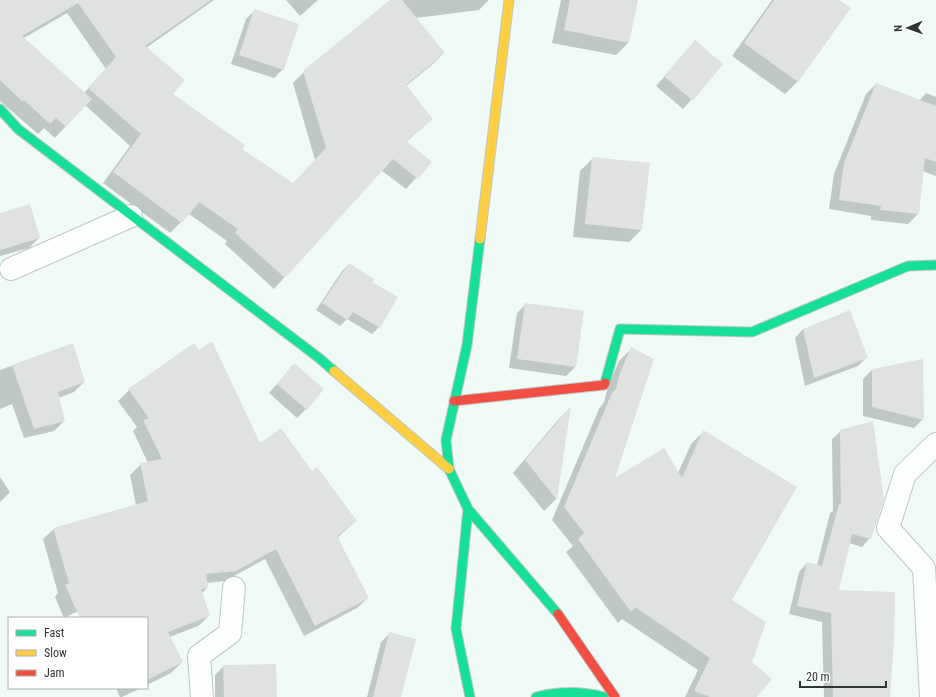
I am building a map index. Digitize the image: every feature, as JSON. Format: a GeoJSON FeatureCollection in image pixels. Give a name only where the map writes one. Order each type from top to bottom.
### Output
{"type":"FeatureCollection","features":[{"type":"Feature","properties":{"kind":"street"},"geometry":{"type":"LineString","coordinates":[[509,0],[467,345],[446,440],[449,469],[468,509],[554,608],[615,697]]}},
{"type":"Feature","properties":{"kind":"street"},"geometry":{"type":"LineString","coordinates":[[0,109],[18,130],[319,358],[449,469]]}},
{"type":"Feature","properties":{"kind":"street"},"geometry":{"type":"LineString","coordinates":[[11,269],[131,216]]}},
{"type":"Feature","properties":{"kind":"street"},"geometry":{"type":"LineString","coordinates":[[454,401],[604,385],[620,329],[752,332],[908,266],[936,265]]}},
{"type":"Feature","properties":{"kind":"street"},"geometry":{"type":"LineString","coordinates":[[931,697],[924,568],[888,528],[905,474],[936,444]]}},
{"type":"Feature","properties":{"kind":"street"},"geometry":{"type":"LineString","coordinates":[[468,509],[456,629],[470,697]]}},
{"type":"Feature","properties":{"kind":"street"},"geometry":{"type":"LineString","coordinates":[[202,697],[199,656],[230,633],[234,588]]}},
{"type":"Feature","properties":{"kind":"street"},"geometry":{"type":"LineString","coordinates":[[536,697],[568,692],[593,694],[604,697]]}},
{"type":"Feature","properties":{"kind":"building"},"geometry":{"type":"Polygon","coordinates":[[[0,0],[211,0],[145,46],[185,80],[173,94],[245,145],[242,149],[293,183],[326,148],[303,71],[390,0],[402,0],[445,53],[406,85],[433,119],[406,141],[432,162],[418,179],[393,159],[285,278],[235,233],[238,229],[199,202],[182,223],[113,172],[141,134],[88,88],[116,57],[78,3],[22,36],[92,99],[66,127],[56,118],[50,124],[24,100],[23,102],[0,80],[0,0]]]}},
{"type":"Feature","properties":{"kind":"building"},"geometry":{"type":"Polygon","coordinates":[[[570,0],[638,0],[629,43],[564,30],[570,0]]]}},
{"type":"Feature","properties":{"kind":"building"},"geometry":{"type":"Polygon","coordinates":[[[774,0],[839,0],[851,8],[798,82],[744,43],[774,0]]]}},
{"type":"Feature","properties":{"kind":"building"},"geometry":{"type":"Polygon","coordinates":[[[254,9],[299,24],[284,70],[239,55],[254,9]]]}},
{"type":"Feature","properties":{"kind":"building"},"geometry":{"type":"Polygon","coordinates":[[[695,40],[723,64],[693,101],[664,76],[695,40]]]}},
{"type":"Feature","properties":{"kind":"building"},"geometry":{"type":"Polygon","coordinates":[[[876,83],[936,106],[936,162],[925,158],[919,214],[880,210],[881,206],[839,200],[844,163],[876,83]]]}},
{"type":"Feature","properties":{"kind":"building"},"geometry":{"type":"Polygon","coordinates":[[[592,157],[650,163],[642,230],[585,224],[592,157]]]}},
{"type":"Feature","properties":{"kind":"building"},"geometry":{"type":"Polygon","coordinates":[[[30,204],[40,238],[0,250],[0,213],[30,204]]]}},
{"type":"Feature","properties":{"kind":"building"},"geometry":{"type":"Polygon","coordinates":[[[349,263],[374,279],[372,282],[398,297],[380,328],[353,312],[347,320],[322,303],[349,263]]]}},
{"type":"Feature","properties":{"kind":"building"},"geometry":{"type":"Polygon","coordinates":[[[525,303],[584,311],[576,367],[517,359],[525,303]]]}},
{"type":"Feature","properties":{"kind":"building"},"geometry":{"type":"Polygon","coordinates":[[[850,310],[868,358],[814,378],[803,329],[850,310]]]}},
{"type":"Feature","properties":{"kind":"building"},"geometry":{"type":"Polygon","coordinates":[[[212,341],[260,443],[281,428],[312,471],[317,467],[357,521],[337,536],[369,598],[315,626],[276,549],[236,571],[206,574],[208,588],[201,589],[210,616],[168,632],[183,662],[148,680],[148,617],[80,617],[65,585],[69,583],[53,528],[148,501],[140,463],[162,459],[143,420],[149,418],[128,389],[194,343],[199,350],[212,341]]]}},
{"type":"Feature","properties":{"kind":"building"},"geometry":{"type":"Polygon","coordinates":[[[73,343],[85,382],[58,392],[65,421],[34,429],[12,365],[73,343]]]}},
{"type":"Feature","properties":{"kind":"building"},"geometry":{"type":"Polygon","coordinates":[[[631,347],[654,359],[615,478],[664,448],[682,478],[703,430],[797,487],[732,600],[766,622],[752,662],[772,679],[757,697],[710,697],[694,691],[710,658],[635,607],[631,612],[578,539],[584,533],[564,507],[611,395],[616,388],[620,373],[631,347]]]}},
{"type":"Feature","properties":{"kind":"building"},"geometry":{"type":"Polygon","coordinates":[[[923,359],[924,420],[872,407],[872,369],[923,359]]]}},
{"type":"Feature","properties":{"kind":"building"},"geometry":{"type":"Polygon","coordinates":[[[294,363],[324,389],[307,410],[277,384],[294,363]]]}},
{"type":"Feature","properties":{"kind":"building"},"geometry":{"type":"Polygon","coordinates":[[[571,406],[557,500],[525,460],[571,406]]]}},
{"type":"Feature","properties":{"kind":"building"},"geometry":{"type":"Polygon","coordinates":[[[873,421],[884,499],[871,539],[852,534],[839,590],[895,592],[894,640],[890,697],[833,697],[831,613],[797,606],[807,562],[822,566],[839,504],[841,504],[840,430],[873,421]]]}},
{"type":"Feature","properties":{"kind":"building"},"geometry":{"type":"Polygon","coordinates":[[[389,632],[416,639],[401,697],[373,697],[389,632]]]}},
{"type":"Feature","properties":{"kind":"building"},"geometry":{"type":"Polygon","coordinates":[[[276,664],[277,697],[224,697],[223,665],[276,664]]]}},
{"type":"Feature","properties":{"kind":"traffic: fast"},"geometry":{"type":"LineString","coordinates":[[0,109],[18,129],[319,358],[334,371]]}},
{"type":"Feature","properties":{"kind":"traffic: fast"},"geometry":{"type":"LineString","coordinates":[[480,239],[467,345],[446,440],[449,469],[468,509],[558,614]]}},
{"type":"Feature","properties":{"kind":"traffic: fast"},"geometry":{"type":"LineString","coordinates":[[605,383],[620,329],[752,332],[908,266],[936,265]]}},
{"type":"Feature","properties":{"kind":"traffic: fast"},"geometry":{"type":"LineString","coordinates":[[468,509],[456,629],[470,697]]}},
{"type":"Feature","properties":{"kind":"traffic: fast"},"geometry":{"type":"LineString","coordinates":[[536,697],[570,692],[604,697]]}},
{"type":"Feature","properties":{"kind":"traffic: slow"},"geometry":{"type":"LineString","coordinates":[[480,239],[509,0]]}},
{"type":"Feature","properties":{"kind":"traffic: slow"},"geometry":{"type":"LineString","coordinates":[[334,371],[449,469]]}},
{"type":"Feature","properties":{"kind":"traffic: jam"},"geometry":{"type":"LineString","coordinates":[[454,401],[604,385],[605,383]]}},
{"type":"Feature","properties":{"kind":"traffic: jam"},"geometry":{"type":"LineString","coordinates":[[558,614],[615,697]]}}]}
